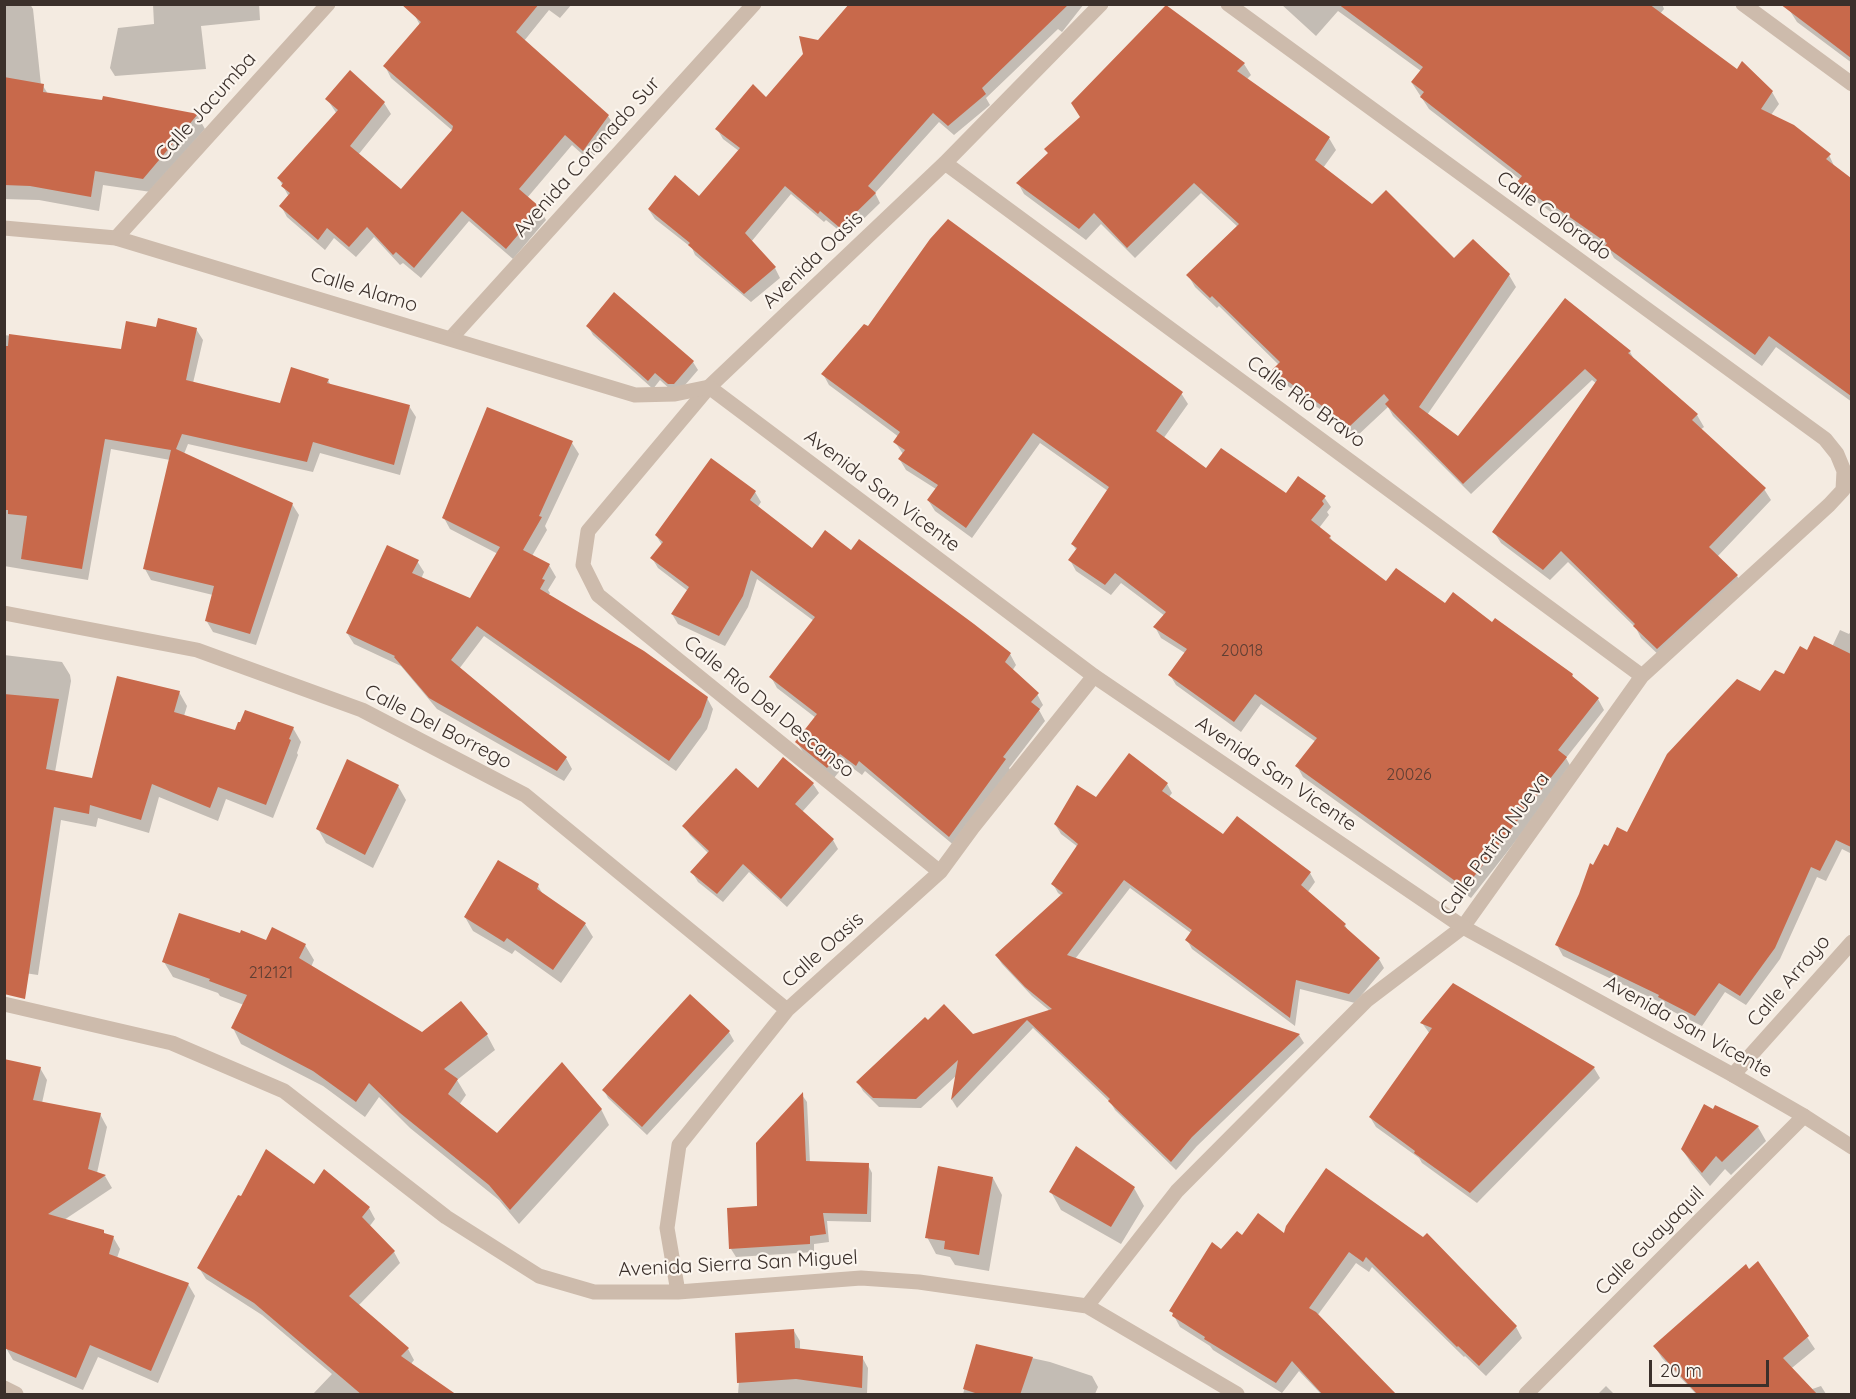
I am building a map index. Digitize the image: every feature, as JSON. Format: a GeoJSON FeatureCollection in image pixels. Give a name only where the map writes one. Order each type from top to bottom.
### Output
{"type":"FeatureCollection","features":[{"type":"Feature","properties":{"kind":"street","name":"Calle Jacumba"},"geometry":{"type":"LineString","coordinates":[[116,238],[328,4]]}},
{"type":"Feature","properties":{"kind":"street","name":"Avenida Coronado Sur"},"geometry":{"type":"LineString","coordinates":[[451,338],[754,4]]}},
{"type":"Feature","properties":{"kind":"street","name":"Avenida Oasis"},"geometry":{"type":"LineString","coordinates":[[583,565],[588,531],[709,387],[945,163],[1101,4]]}},
{"type":"Feature","properties":{"kind":"street","name":"Calle Colorado"},"geometry":{"type":"LineString","coordinates":[[1228,4],[1825,440],[1837,454],[1844,471]]}},
{"type":"Feature","properties":{"kind":"street"},"geometry":{"type":"LineString","coordinates":[[1743,4],[1851,84]]}},
{"type":"Feature","properties":{"kind":"street","name":"Calle Río Bravo"},"geometry":{"type":"LineString","coordinates":[[945,163],[1642,676]]}},
{"type":"Feature","properties":{"kind":"street","name":"Calle Alamo"},"geometry":{"type":"LineString","coordinates":[[4,228],[116,238],[635,395],[675,394],[709,387]]}},
{"type":"Feature","properties":{"kind":"street","name":"Avenida San Vicente"},"geometry":{"type":"LineString","coordinates":[[709,387],[1094,676],[1463,927],[1733,1075],[1804,1116],[1851,1147]]}},
{"type":"Feature","properties":{"kind":"street","name":"Calle Patria Nueva"},"geometry":{"type":"LineString","coordinates":[[1087,1306],[1177,1191],[1367,1000],[1463,927],[1642,676],[1829,505],[1843,490],[1844,471]]}},
{"type":"Feature","properties":{"kind":"street","name":"Calle Río Del Descanso"},"geometry":{"type":"LineString","coordinates":[[583,565],[598,595],[940,873]]}},
{"type":"Feature","properties":{"kind":"street","name":"Calle Del Borrego"},"geometry":{"type":"LineString","coordinates":[[4,613],[197,650],[362,710],[525,795],[787,1010]]}},
{"type":"Feature","properties":{"kind":"street","name":"Calle Oasis"},"geometry":{"type":"LineString","coordinates":[[678,1292],[667,1228],[679,1145],[787,1010],[940,873],[1094,676]]}},
{"type":"Feature","properties":{"kind":"street","name":"Calle Arroyo"},"geometry":{"type":"LineString","coordinates":[[1733,1075],[1851,942]]}},
{"type":"Feature","properties":{"kind":"street","name":"Avenida Sierra San Miguel"},"geometry":{"type":"LineString","coordinates":[[4,1004],[172,1043],[284,1091],[446,1217],[539,1276],[594,1292],[678,1292],[861,1278],[919,1282],[1087,1306],[1237,1395]]}},
{"type":"Feature","properties":{"kind":"street","name":"Calle Guayaquil"},"geometry":{"type":"LineString","coordinates":[[1526,1395],[1804,1116]]}},
{"type":"Feature","properties":{"kind":"street"},"geometry":{"type":"LineString","coordinates":[[4,1388],[16,1395]]}},
{"type":"Feature","properties":{"kind":"building"},"geometry":{"type":"Polygon","coordinates":[[[401,4],[539,4],[516,32],[609,115],[583,151],[565,135],[519,189],[541,208],[506,249],[462,211],[414,268],[396,252],[393,255],[367,227],[349,247],[327,228],[318,240],[279,206],[290,193],[281,186],[283,183],[277,178],[338,110],[325,99],[350,70],[385,102],[350,146],[401,189],[452,130],[453,126],[383,66],[421,22],[401,4]]]}},
{"type":"Feature","properties":{"kind":"building"},"geometry":{"type":"Polygon","coordinates":[[[849,4],[1069,4],[982,88],[986,94],[948,126],[933,113],[868,186],[876,193],[840,228],[820,211],[818,214],[785,186],[745,233],[776,267],[744,294],[688,245],[690,243],[648,209],[675,175],[699,196],[740,148],[715,129],[753,84],[766,97],[803,54],[799,36],[818,40],[849,4]]]}},
{"type":"Feature","properties":{"kind":"building"},"geometry":{"type":"Polygon","coordinates":[[[1338,4],[1649,4],[1737,69],[1742,61],[1773,91],[1761,109],[1794,125],[1831,154],[1826,159],[1851,178],[1851,396],[1769,336],[1755,355],[1605,246],[1607,243],[1517,182],[1522,176],[1420,97],[1424,92],[1411,82],[1423,67],[1338,4]]]}},
{"type":"Feature","properties":{"kind":"building"},"geometry":{"type":"Polygon","coordinates":[[[1780,4],[1851,4],[1851,58],[1821,35],[1780,4]]]}},
{"type":"Feature","properties":{"kind":"building"},"geometry":{"type":"Polygon","coordinates":[[[1166,5],[1245,63],[1237,71],[1330,137],[1315,160],[1372,204],[1386,190],[1454,258],[1473,239],[1510,274],[1419,407],[1458,436],[1565,298],[1631,351],[1628,353],[1698,414],[1692,420],[1766,488],[1709,547],[1738,575],[1657,649],[1561,551],[1543,570],[1492,532],[1597,380],[1585,369],[1463,484],[1385,404],[1389,400],[1384,394],[1350,426],[1272,370],[1280,362],[1212,296],[1210,298],[1186,275],[1239,224],[1194,183],[1127,248],[1094,213],[1079,229],[1016,183],[1048,153],[1044,149],[1080,117],[1071,103],[1166,5]]]}},
{"type":"Feature","properties":{"kind":"building"},"geometry":{"type":"Polygon","coordinates":[[[4,77],[44,84],[43,92],[102,100],[103,96],[198,114],[143,179],[95,171],[91,197],[30,186],[4,185],[4,77]]]}},
{"type":"Feature","properties":{"kind":"building"},"geometry":{"type":"Polygon","coordinates":[[[948,219],[1183,392],[1156,431],[1206,468],[1221,448],[1286,493],[1298,476],[1326,496],[1322,501],[1324,504],[1311,520],[1331,536],[1329,538],[1386,581],[1396,568],[1445,603],[1453,592],[1492,622],[1495,618],[1573,674],[1572,676],[1599,698],[1558,750],[1567,757],[1465,888],[1295,766],[1317,738],[1255,694],[1234,722],[1168,675],[1187,649],[1153,627],[1166,612],[1115,573],[1105,585],[1068,560],[1077,548],[1071,544],[1109,487],[1033,433],[966,528],[927,500],[938,485],[898,459],[905,450],[893,442],[900,432],[821,374],[864,324],[868,326],[930,239],[948,219]]]}},
{"type":"Feature","properties":{"kind":"building"},"geometry":{"type":"Polygon","coordinates":[[[614,292],[694,361],[674,384],[668,384],[655,373],[648,381],[586,326],[614,292]]]}},
{"type":"Feature","properties":{"kind":"building"},"geometry":{"type":"Polygon","coordinates":[[[158,318],[197,328],[186,380],[280,403],[291,367],[329,379],[327,383],[410,405],[394,465],[313,442],[307,462],[182,434],[176,449],[293,503],[250,634],[205,621],[214,586],[143,569],[171,450],[105,439],[82,569],[21,559],[27,516],[8,514],[8,510],[4,510],[4,346],[8,346],[9,334],[121,349],[126,321],[156,327],[158,318]]]}},
{"type":"Feature","properties":{"kind":"building"},"geometry":{"type":"Polygon","coordinates":[[[487,407],[573,441],[539,516],[542,517],[523,550],[550,564],[542,579],[545,580],[540,589],[644,651],[708,697],[701,717],[669,761],[477,626],[451,660],[567,757],[557,771],[429,698],[395,656],[346,633],[387,545],[419,560],[412,573],[470,598],[500,547],[442,518],[487,407]]]}},
{"type":"Feature","properties":{"kind":"building"},"geometry":{"type":"Polygon","coordinates":[[[711,458],[756,491],[750,500],[812,548],[825,530],[851,550],[859,539],[1011,653],[1005,662],[1039,693],[1031,702],[1040,709],[1003,757],[1006,759],[949,837],[859,761],[856,766],[840,754],[827,768],[795,742],[817,714],[769,677],[815,617],[751,570],[743,596],[719,636],[671,614],[689,587],[650,558],[663,542],[655,535],[711,458]]]}},
{"type":"Feature","properties":{"kind":"building"},"geometry":{"type":"Polygon","coordinates":[[[1814,636],[1851,654],[1851,847],[1836,840],[1820,871],[1811,867],[1775,948],[1740,996],[1719,983],[1695,1016],[1658,997],[1659,995],[1555,945],[1579,894],[1590,863],[1593,865],[1604,844],[1608,846],[1617,827],[1627,832],[1667,754],[1737,679],[1760,691],[1775,670],[1784,674],[1800,646],[1807,650],[1814,636]]]}},
{"type":"Feature","properties":{"kind":"building"},"geometry":{"type":"Polygon","coordinates":[[[117,676],[180,691],[174,712],[235,730],[245,710],[294,727],[289,739],[291,740],[266,805],[218,787],[210,808],[152,784],[141,820],[90,805],[89,814],[54,807],[25,999],[4,994],[4,694],[59,699],[46,769],[92,778],[117,676]]]}},
{"type":"Feature","properties":{"kind":"building"},"geometry":{"type":"Polygon","coordinates":[[[1129,753],[1168,783],[1162,791],[1223,834],[1237,816],[1311,872],[1301,885],[1346,924],[1344,926],[1380,958],[1349,994],[1296,980],[1290,1018],[1185,940],[1192,930],[1124,880],[1067,955],[1300,1034],[1192,1137],[1171,1162],[1108,1101],[1110,1099],[1027,1020],[951,1100],[958,1060],[916,1099],[873,1098],[856,1082],[925,1017],[928,1020],[944,1004],[973,1034],[1052,1009],[1025,987],[995,955],[1063,893],[1051,884],[1078,844],[1054,824],[1077,785],[1096,797],[1129,753]]]}},
{"type":"Feature","properties":{"kind":"building"},"geometry":{"type":"Polygon","coordinates":[[[783,757],[814,783],[795,804],[834,839],[781,899],[743,864],[717,894],[690,872],[709,851],[682,826],[736,768],[758,788],[783,757]]]}},
{"type":"Feature","properties":{"kind":"building"},"geometry":{"type":"Polygon","coordinates":[[[347,759],[399,785],[365,855],[316,829],[347,759]]]}},
{"type":"Feature","properties":{"kind":"building"},"geometry":{"type":"Polygon","coordinates":[[[498,860],[539,884],[537,889],[586,923],[553,970],[507,938],[504,942],[464,917],[498,860]]]}},
{"type":"Feature","properties":{"kind":"building"},"geometry":{"type":"Polygon","coordinates":[[[179,913],[240,933],[241,930],[266,940],[272,927],[306,944],[299,958],[422,1032],[461,1001],[488,1034],[444,1069],[458,1079],[448,1094],[497,1133],[562,1062],[602,1109],[510,1210],[489,1185],[400,1113],[369,1083],[356,1102],[313,1071],[231,1028],[247,995],[162,962],[179,913]]]}},
{"type":"Feature","properties":{"kind":"building"},"geometry":{"type":"Polygon","coordinates":[[[1453,983],[1595,1067],[1470,1193],[1369,1117],[1432,1028],[1420,1023],[1453,983]]]}},
{"type":"Feature","properties":{"kind":"building"},"geometry":{"type":"Polygon","coordinates":[[[690,994],[730,1031],[642,1127],[602,1090],[690,994]]]}},
{"type":"Feature","properties":{"kind":"building"},"geometry":{"type":"Polygon","coordinates":[[[4,1059],[41,1067],[33,1100],[101,1113],[88,1169],[106,1175],[48,1214],[104,1230],[104,1233],[114,1236],[109,1254],[189,1283],[151,1371],[90,1345],[76,1378],[4,1348],[4,1059]]]}},
{"type":"Feature","properties":{"kind":"building"},"geometry":{"type":"Polygon","coordinates":[[[803,1092],[806,1161],[869,1163],[867,1214],[823,1213],[826,1234],[810,1236],[810,1244],[729,1249],[727,1208],[757,1206],[756,1143],[803,1092]]]}},
{"type":"Feature","properties":{"kind":"building"},"geometry":{"type":"Polygon","coordinates":[[[1704,1104],[1713,1109],[1715,1105],[1759,1126],[1722,1162],[1716,1156],[1702,1173],[1681,1149],[1704,1104]]]}},
{"type":"Feature","properties":{"kind":"building"},"geometry":{"type":"Polygon","coordinates":[[[1076,1146],[1135,1187],[1111,1227],[1049,1192],[1076,1146]]]}},
{"type":"Feature","properties":{"kind":"building"},"geometry":{"type":"Polygon","coordinates":[[[266,1149],[314,1184],[324,1169],[370,1207],[362,1217],[395,1251],[349,1296],[409,1348],[401,1356],[457,1395],[362,1395],[254,1303],[197,1268],[238,1195],[241,1196],[266,1149]]]}},
{"type":"Feature","properties":{"kind":"building"},"geometry":{"type":"Polygon","coordinates":[[[938,1166],[993,1177],[979,1255],[944,1249],[945,1241],[925,1238],[938,1166]]]}},
{"type":"Feature","properties":{"kind":"building"},"geometry":{"type":"Polygon","coordinates":[[[1326,1168],[1423,1237],[1427,1233],[1517,1326],[1479,1366],[1366,1257],[1363,1262],[1349,1252],[1309,1308],[1316,1312],[1397,1395],[1323,1395],[1292,1361],[1276,1383],[1204,1339],[1205,1337],[1172,1316],[1173,1313],[1169,1311],[1212,1242],[1221,1249],[1237,1231],[1242,1235],[1258,1213],[1284,1233],[1286,1226],[1326,1168]]]}},
{"type":"Feature","properties":{"kind":"building"},"geometry":{"type":"Polygon","coordinates":[[[1758,1261],[1809,1336],[1783,1358],[1818,1395],[1698,1395],[1653,1346],[1746,1264],[1749,1269],[1758,1261]]]}},
{"type":"Feature","properties":{"kind":"building"},"geometry":{"type":"Polygon","coordinates":[[[794,1329],[795,1348],[863,1356],[862,1388],[796,1379],[737,1383],[735,1333],[794,1329]]]}},
{"type":"Feature","properties":{"kind":"building"},"geometry":{"type":"Polygon","coordinates":[[[976,1344],[1033,1357],[1020,1395],[981,1395],[963,1389],[976,1344]]]}}]}
